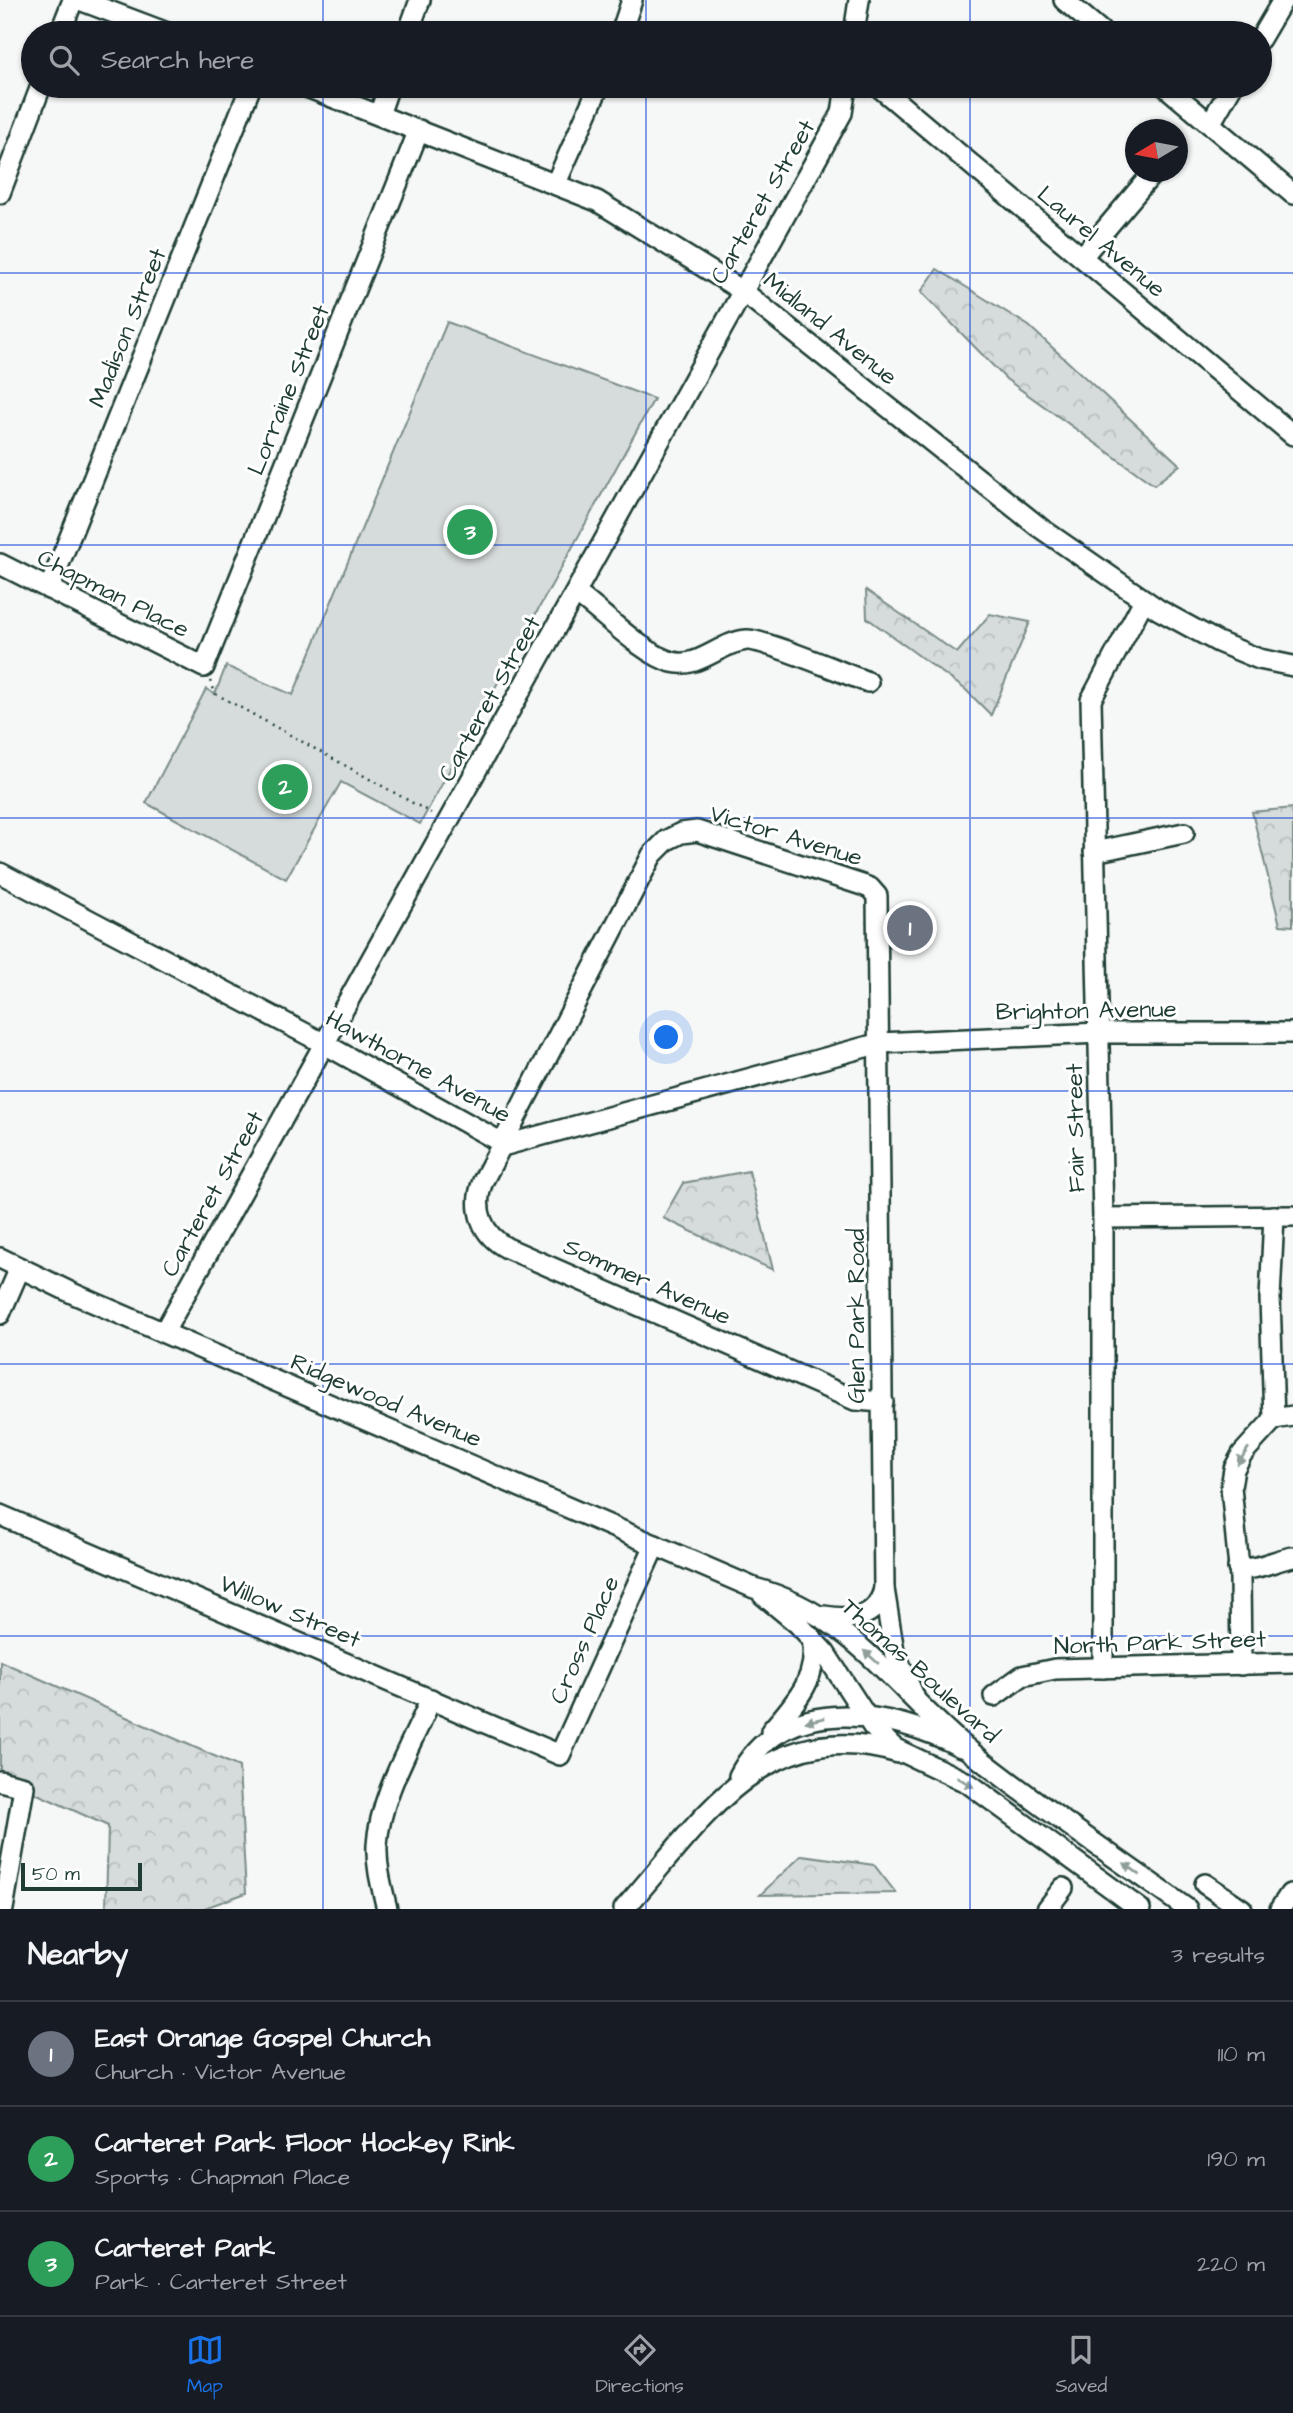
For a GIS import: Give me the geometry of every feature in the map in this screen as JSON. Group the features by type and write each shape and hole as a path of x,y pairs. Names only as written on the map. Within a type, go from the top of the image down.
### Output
{"street":[{"path":"65,21 73,0"},
{"path":"80,0 135,21"},
{"path":"412,21 420,0"},
{"path":"625,21 632,0"},
{"path":"856,21 859,0"},
{"path":"1271,21 1283,0"},
{"path":"1071,3 1090,21"},
{"path":"0,193 36,98"},
{"name":"Madison Street","path":"49,589 246,98"},
{"name":"Midland Avenue","path":"335,98 597,201 741,290 1039,527 1144,600 1218,642 1259,659 1293,666"},
{"path":"379,115 385,98"},
{"path":"556,183 594,98"},
{"name":"Carteret Street","path":"164,1332 577,594 741,290 842,113 844,98"},
{"name":"Laurel Avenue","path":"892,98 1293,435"},
{"path":"1180,98 1293,194"},
{"path":"1210,124 1225,98"},
{"name":"Lorraine Street","path":"204,667 419,130"},
{"path":"1082,257 1145,182"},
{"name":"Chapman Place","path":"0,564 204,667"},
{"path":"577,594 634,640 669,661 686,664 728,645 750,640 868,682"},
{"name":"Fair Street","path":"1103,1668 1103,1218 1091,700 1144,600"},
{"name":"Victor Avenue","path":"503,1143 652,855 667,840 681,833 711,834 870,888 877,897 880,1043"},
{"path":"1094,852 1184,833"},
{"name":"Hawthorne Avenue","path":"0,873 324,1044 506,1145 880,1043"},
{"name":"Brighton Avenue","path":"880,1043 1099,1033 1293,1033"},
{"name":"Glen Park Road","path":"880,1043 884,1589 894,1651 914,1696"},
{"name":"Sommer Avenue","path":"503,1143 481,1185 478,1200 482,1224 499,1243 855,1400 883,1402"},
{"path":"1103,1218 1284,1216 1270,1298 1284,1417 1242,1454 1234,1469 1231,1487 1238,1569 1241,1665"},
{"name":"Ridgewood Avenue","path":"0,1258 754,1588"},
{"path":"0,1314 20,1268"},
{"name":"Willow Street","path":"0,1515 560,1755"},
{"name":"Cross Place","path":"560,1755 655,1545"},
{"path":"1238,1569 1249,1570 1276,1559 1293,1557"},
{"name":"Thomas Boulevard","path":"754,1588 792,1599 824,1616 974,1754 1187,1909"},
{"name":"Thomas Boulevard","path":"754,1588 812,1638 848,1684 879,1734 903,1755 941,1768 968,1783 1140,1909"},
{"path":"824,1616 847,1619 865,1616 878,1604 884,1589"},
{"path":"624,1909 735,1784 758,1747 807,1684 814,1664 812,1638"},
{"name":"North Park Street","path":"993,1696 1022,1676 1040,1671 1293,1663"},
{"path":"387,1909 378,1869 379,1831 386,1804 431,1699"},
{"path":"758,1747 775,1733 808,1720 867,1717 924,1732 974,1754"},
{"path":"735,1784 768,1761 802,1749 857,1746 903,1755"},
{"path":"0,1781 24,1787 4,1909"},
{"path":"1205,1884 1242,1909"},
{"path":"1047,1909 1063,1888"}],"path":[{"path":"204,667 216,694 430,813"}],"green space":[{"path":"937,269 1029,326 1180,465 1154,485 1006,379 921,292"},
{"path":"447,322 654,399 420,824 341,782 286,879 146,803 206,689 215,694 226,666 293,695"},
{"path":"866,590 957,653 990,614 1030,622 991,715 966,690 867,618"},
{"path":"1293,808 1293,926 1280,925 1252,812"},
{"path":"749,1171 773,1270 663,1218 683,1183"},
{"path":"0,1661 239,1767 246,1893 202,1909 106,1909 108,1826 0,1777"},
{"path":"802,1855 874,1865 896,1893 760,1895"}],"place":[{"name":"Carteret Park","path":"470,532"},
{"name":"Carteret Park Floor Hockey Rink","path":"285,787"},
{"name":"East Orange Gospel Church","path":"910,928"}]}
